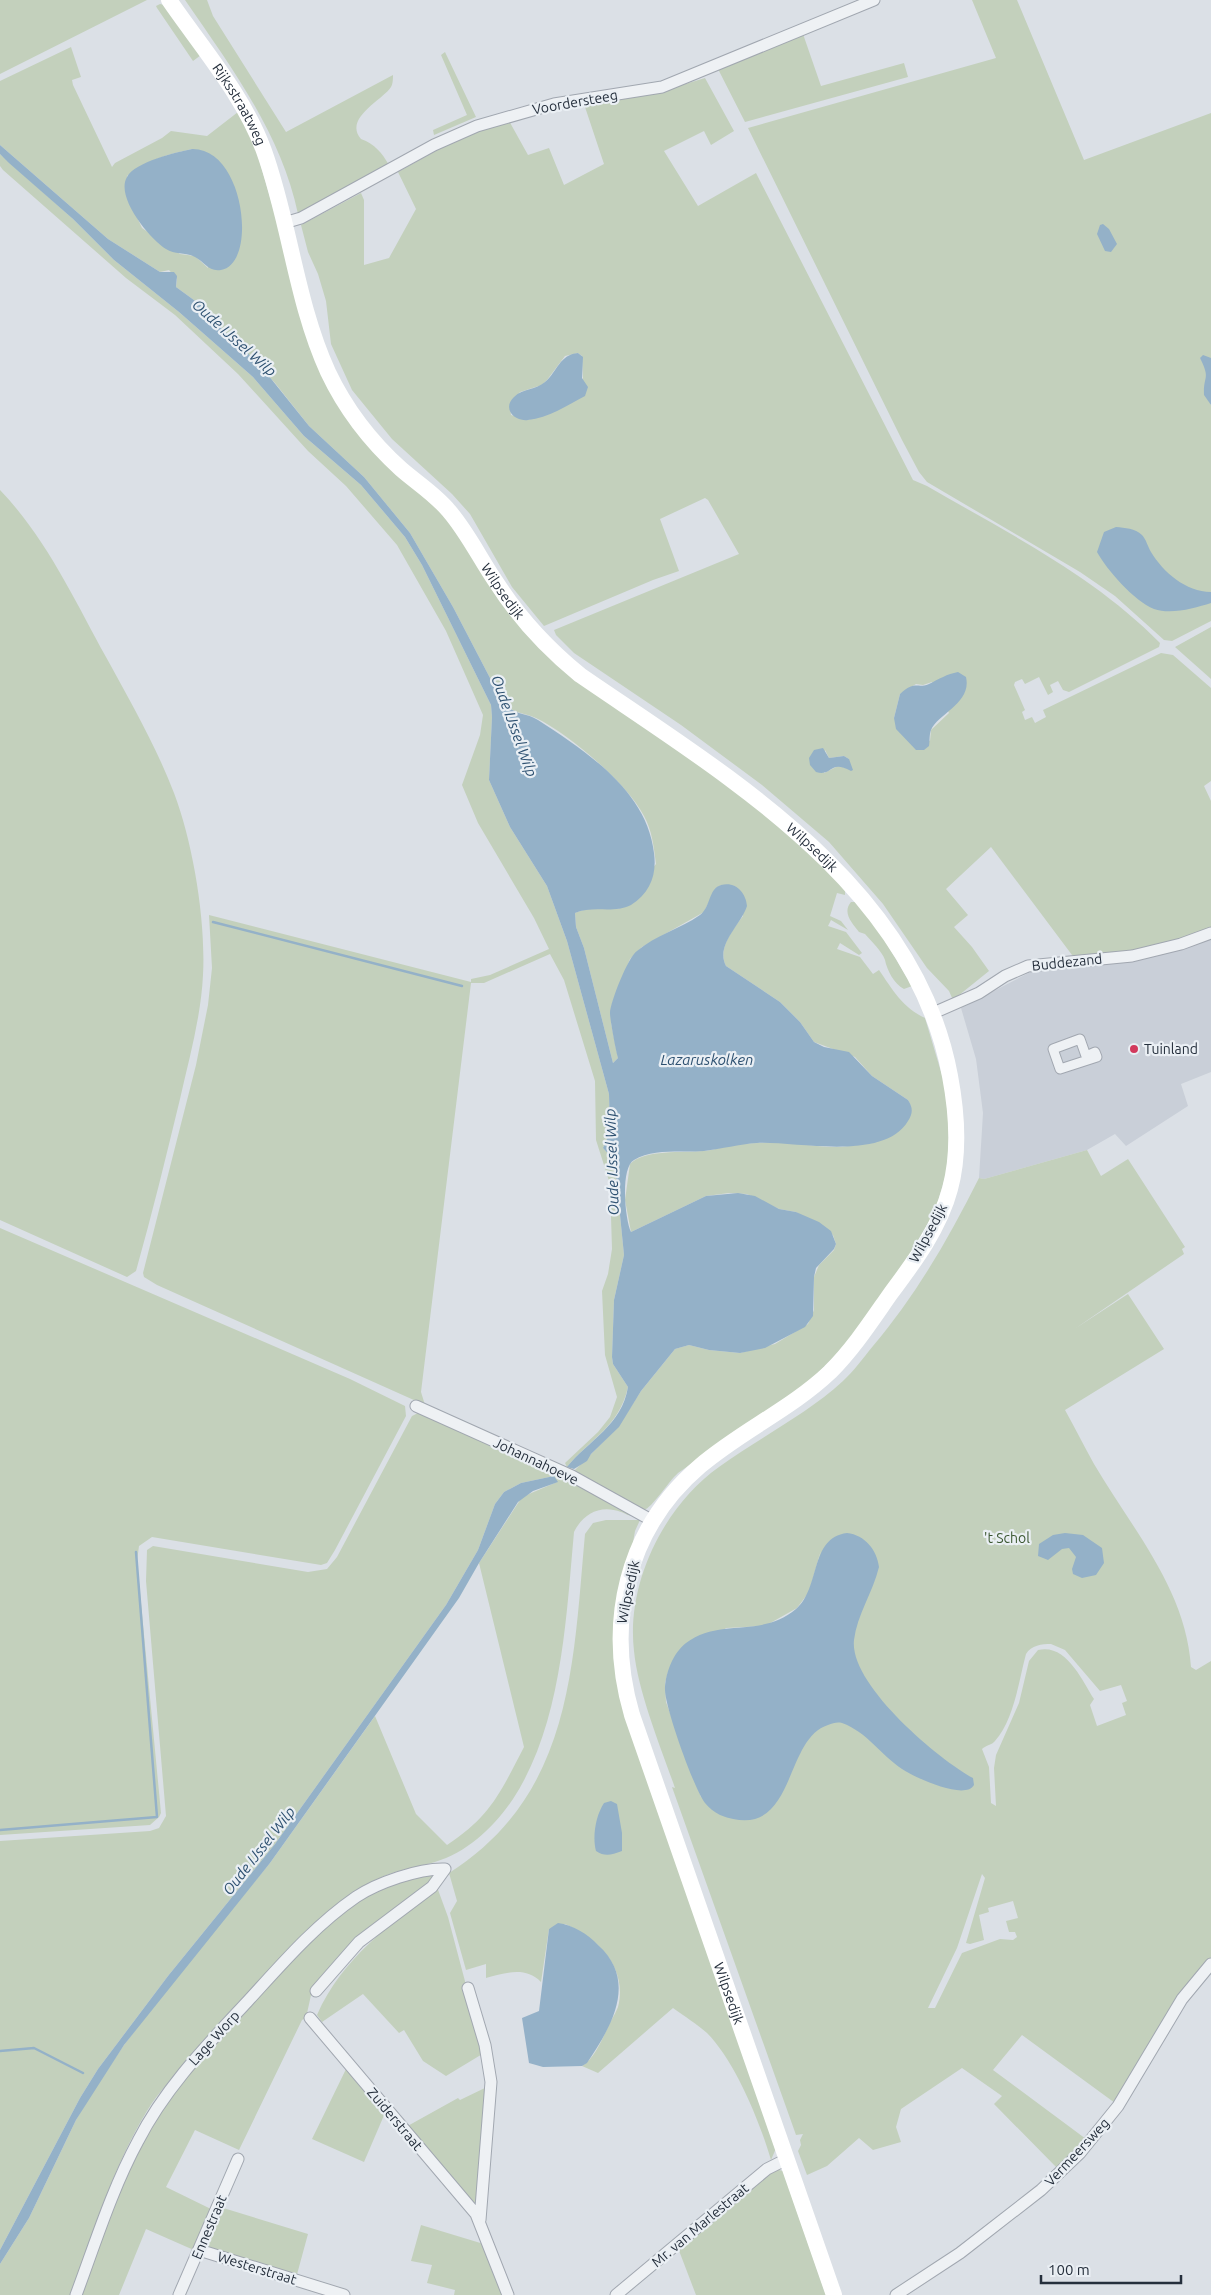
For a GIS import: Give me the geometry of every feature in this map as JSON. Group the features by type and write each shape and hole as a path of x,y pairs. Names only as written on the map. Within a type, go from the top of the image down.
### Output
{"main road":[{"name":"Rijksstraatweg","path":"169,0 231,89 255,130 270,168 284,222"},
{"name":"Wilpsedijk","path":"284,222 321,356 344,404 366,435 447,509 518,614 556,655 580,675 735,781 796,831 820,854 882,924 909,967 931,1014 947,1057 956,1102 957,1131 955,1161 950,1188 937,1223 913,1262 868,1327 832,1370 807,1393 702,1464 676,1489 653,1521 636,1553 626,1589 620,1637 624,1680 644,1749 834,2295"}],"street":[{"name":"Voordersteeg","path":"284,222 301,218 434,145 478,126 554,104 662,87 874,0"},
{"name":"Buddezand","path":"931,1014 979,993 1005,976 1028,966 1132,956 1181,944 1211,933"},
{"path":"1080,1039 1086,1056 1095,1052 1097,1057 1060,1069 1053,1049 1080,1039"},
{"name":"Johannahoeve","path":"416,1406 572,1476 653,1521"},
{"name":"Lage Worp","path":"76,2295 125,2166 156,2110 185,2071 285,1960 337,1912 355,1898 375,1887 418,1872 444,1869 432,1887 359,1942 316,1991"},
{"name":"Vermeersweg","path":"896,2295 960,2253 1061,2173 1109,2118 1182,1999 1211,1964"},
{"name":"Zuiderstraat","path":"468,1988 485,2045 491,2077 490,2116 480,2220"},
{"name":"Zuiderstraat","path":"310,2018 480,2220 508,2295"},
{"name":"Ennestraat","path":"179,2295 238,2159"},
{"name":"Mr. van Marlestraat","path":"616,2295 767,2169 787,2159"},
{"name":"Westerstraat","path":"199,2250 344,2295"}],"shaded area":[{"path":"1211,936 1211,1072 1181,1084 1188,1106 1126,1146 1115,1134 1087,1150 984,1179 979,1178 983,1113 976,1059 961,1008 1038,968"}],"green space":[{"path":"0,0 147,0 0,74"},
{"path":"185,0 207,0 213,16 286,132 393,75 391,87 366,110 357,124 357,131 361,139 378,149 389,165 298,214 280,156 267,128 220,50"},
{"path":"972,0 1017,0 1084,160 1211,113 1211,358 1200,358 1208,373 1208,381 1204,390 1211,405 1211,621 1172,641 1164,640 1115,596 1080,572 927,482 919,472 902,440 748,128 996,58"},
{"path":"160,4 165,5 201,55 193,61 157,8 156,6"},
{"path":"803,34 821,86 904,63 908,77 745,122 718,69"},
{"path":"71,47 81,77 72,80 73,85 112,167 115,163 162,138 171,131 207,136 238,112 253,139 319,365 446,515 506,609 728,782 845,886 845,895 837,893 830,916 841,921 848,930 831,920 828,926 846,932 862,953 859,955 840,943 837,949 860,957 873,974 879,970 893,991 904,1003 925,1018 947,1092 950,1131 947,1171 935,1211 907,1259 852,1338 811,1380 678,1473 651,1505 644,1510 572,1473 618,1427 641,1391 675,1349 689,1345 709,1350 740,1353 775,1344 808,1324 814,1310 814,1277 819,1265 834,1250 836,1244 833,1235 796,1212 779,1209 747,1194 729,1193 706,1196 631,1232 625,1200 630,1164 636,1159 654,1154 695,1152 740,1144 780,1143 834,1147 859,1145 892,1132 902,1125 908,1118 911,1109 908,1100 872,1076 855,1057 814,1042 800,1022 780,1002 726,966 723,953 727,940 743,916 735,886 721,885 716,888 704,912 642,947 630,959 612,1004 611,1023 618,1058 613,1063 584,948 576,927 575,913 602,908 619,909 656,864 651,833 647,821 636,803 611,775 580,747 549,725 531,716 514,711 502,701 453,607 410,533 364,477 309,426 275,383 214,321 209,311 176,287 177,279 169,270 160,272 108,239 0,145 0,81","holes":["192,149 208,268 195,256 180,254 142,228 129,200 127,176 134,170 166,156"]},
{"path":"445,52 476,117 434,135 433,130 467,115 441,55"},
{"path":"705,78 734,131 711,145 704,131 664,151 698,206 756,173 913,480 927,486 1018,538 1079,576 1135,619 1160,643 1159,647 1069,692 1063,690 1058,681 1050,685 1053,692 1048,695 1039,677 1025,684 1022,679 1015,682 1014,685 1025,710 1022,712 1025,720 1032,717 1035,723 1046,717 1043,710 1161,653 1173,655 1211,688 1211,781 1204,786 1211,801 1211,929 1157,947 1075,959 991,847 946,889 968,915 954,927 972,947 989,971 953,1000 949,991 927,968 883,904 829,842 762,785 681,725 574,653 556,635 554,630 739,554 708,500 705,498 660,519 679,571 544,626 512,587 470,514 452,494 392,439 352,390 331,344 326,301 318,274 308,252 301,225 361,193 364,200 364,265 389,258 416,209 398,172 464,135 508,119 528,155 549,148 564,185 604,164 584,104 649,95","holes":["578,353 582,356 583,380 563,407 528,420 511,415 510,406 520,392 542,385 565,356","932,682 949,713 931,730 930,741 894,718 900,694 916,684 923,685","825,750 829,758 844,756 849,759 847,768 838,766 824,773"]},
{"path":"0,154 73,219 114,260 179,312 253,377 304,436 361,485 405,537 422,565 491,705 489,780 510,827 547,886 567,941 609,1094 610,1132 603,1148 614,1160 624,1255 614,1300 612,1357 613,1364 628,1387 624,1401 611,1422 567,1467 565,1463 598,1432 610,1417 617,1397 605,1355 602,1291 608,1274 612,1249 610,1184 596,1140 595,1081 564,980 550,954 484,983 471,983 421,1392 425,1405 157,1285 144,1277 143,1273 196,1065 208,1005 212,968 209,915 471,982 471,979 490,975 549,949 534,918 478,823 462,785 480,735 483,715 446,631 397,545 346,486 308,451 238,374 175,315 126,278 3,170 0,166"},
{"path":"0,490 31,528 71,591 151,741 167,775 181,813 197,882 202,931 203,975 197,1022 175,1121 142,1250 136,1271 127,1277 0,1220"},
{"path":"1211,627 1211,679 1175,647"},
{"path":"851,902 857,902 866,909 912,986 904,989 897,984 879,950 865,934 859,932 849,918 847,910"},
{"name":"'t Schol","path":"1087,1150 1101,1176 1128,1159 1185,1247 1182,1249 1184,1254 1076,1328 1128,1294 1164,1349 1065,1410 1094,1464 1140,1536 1168,1586 1179,1612 1187,1639 1191,1667 1196,1670 1211,1661 1211,1957 1194,1977 1115,2103 1022,2035 993,2070 1086,2139 1058,2169 994,2104 1002,2096 962,2068 901,2109 896,2127 901,2142 873,2150 859,2138 827,2166 807,2175 798,2151 803,2134 796,2135 672,1787 675,1788 645,1702 634,1651 633,1625 636,1599 643,1573 653,1548 666,1524 681,1503 699,1483 719,1467 814,1405 851,1373 889,1327 918,1286 944,1244 979,1178 984,1179","holes":["821,1550 759,1809 701,1797 666,1702 665,1683 668,1672 726,1628 765,1626 797,1608 809,1592","1051,1644 1065,1650 1100,1691 1121,1685 1127,1701 1122,1703 1126,1715 1097,1726 1090,1705 1094,1699 1072,1665 1057,1652 1048,1649 1038,1650 1029,1661 1019,1703 996,1755 994,1768 996,1806 991,1803 989,1767 982,1749 995,1741 1002,1732 1015,1699 1026,1654 1034,1647","982,1874 985,1878 966,1943 970,1944 984,1940 979,1915 989,1912 988,1908 1013,1901 1018,1918 1006,1921 1009,1932 1015,1932 1017,1937 1013,1940 1000,1939 962,1953 935,2008 928,2008 957,1948"]},
{"path":"0,1228 350,1379 405,1406 406,1416 327,1563 321,1565 152,1537 139,1546 137,1561 161,1813 150,1825 0,1835"},
{"path":"418,1413 570,1478 636,1515 606,1509 599,1510 582,1520 574,1532 559,1670 542,1738 529,1770 506,1809 479,1837 447,1858 396,1872 375,1881 325,1920 278,1962 192,2054 157,2096 135,2132 114,2178 70,2295 0,2295 0,2264 29,2218 76,2120 93,2091 124,2045 165,1991 270,1863 375,1716 416,1814 447,1845 474,1824 493,1802 501,1791 524,1747 479,1563 522,1497 557,1482 554,1476 521,1483 504,1492 495,1504 478,1550 446,1605 275,1844 168,1976 98,2069 80,2098 0,2250 0,1841 150,1831 159,1828 166,1816 146,1581 147,1550 153,1546 308,1572 327,1569 337,1557 412,1416"},
{"path":"606,1520 640,1520 635,1531 616,1640 777,2146 771,2160 753,2110 737,2075 727,2059 707,2033 673,2008 598,2073 582,2066 590,2060 599,2045 618,2007 620,1993 619,1980 608,1956 589,1937 565,1924 549,1929 541,1982 535,1977 522,1972 486,1978 486,1964 466,1970 450,1913 457,1901 449,1873 490,1841 521,1805 543,1766 559,1723 569,1678 576,1631 585,1534 593,1523"},
{"path":"433,1873 436,1878 336,1962 311,1995 306,2018 302,2020 239,2150 195,2130 166,2187 213,2210 196,2251 146,2229 119,2295 81,2295 125,2174 161,2111 191,2072 234,2021 338,1915 372,1891 397,1881"},
{"path":"437,1887 448,1917 484,2053 446,2076 423,2061 404,2030 399,2033 363,1994 322,2022 317,2015 327,1995 354,1959 385,1929"},
{"path":"347,2067 385,2113 364,2162 312,2139"},
{"path":"489,2086 478,2205 461,2194 404,2128 458,2098 460,2100"},
{"path":"775,2169 783,2171 826,2295 696,2295 678,2248"},
{"path":"220,2207 308,2234 296,2278 205,2247"},
{"path":"421,2225 487,2245 506,2295 454,2295 455,2290 427,2283 432,2265 411,2261"}],"water":[{"name":"Lazaruskolken","path":"0,145 108,239 160,272 174,272 177,276 176,287 209,311 214,321 260,365 309,426 364,477 410,533 453,607 502,701 516,712 538,720 594,760 612,775 640,811 649,831 654,853 655,861 651,883 638,900 624,908 589,910 575,913 576,927 584,948 613,1063 618,1058 610,1013 620,980 633,955 644,945 704,912 714,890 726,884 736,886 739,889 745,897 747,906 726,943 723,958 726,966 780,1002 800,1022 814,1042 824,1047 849,1052 872,1076 908,1100 911,1106 912,1113 910,1118 896,1134 880,1141 860,1145 838,1147 757,1143 704,1151 659,1152 634,1160 630,1165 625,1183 627,1217 631,1232 706,1196 738,1193 755,1196 779,1209 796,1212 819,1222 831,1231 836,1244 834,1249 816,1268 813,1316 805,1327 765,1348 740,1353 709,1350 689,1345 675,1349 641,1391 619,1427 591,1454 587,1461 574,1469 567,1467 612,1422 625,1400 628,1387 613,1364 612,1357 614,1300 624,1255 615,1165 614,1160 603,1148 610,1132 609,1094 567,941 547,886 510,827 489,780 491,705 422,565 405,537 361,485 304,436 253,377 179,312 114,260 73,219 9,163 0,154"},
{"path":"192,149 210,154 224,167 234,185 240,207 242,229 240,248 233,263 221,270 213,270 192,255 170,251 159,244 136,217 126,195 125,185 127,177 138,167 157,158"},
{"path":"1103,224 1109,229 1117,244 1111,252 1105,251 1097,234 1100,225"},
{"path":"578,353 583,357 582,378 588,387 585,396 543,417 523,420 514,417 509,410 509,406 514,397 521,392 541,385 563,360 572,354"},
{"path":"1203,355 1211,358 1211,405 1204,395 1206,374 1200,358"},
{"path":"1116,527 1130,529 1142,535 1162,567 1184,585 1193,589 1211,592 1211,603 1190,609 1161,611 1146,605 1138,599 1114,576 1097,552 1104,532"},
{"path":"958,672 966,677 967,686 964,694 960,701 935,724 930,732 929,746 924,750 916,750 896,729 894,718 900,694 909,687 929,684"},
{"path":"823,748 829,758 844,756 849,759 853,770 835,767 826,772 816,772 810,765 809,758 814,750"},
{"path":"554,1476 558,1482 533,1491 518,1502 459,1598 270,1863 124,2045 76,2120 29,2218 0,2264 0,2250 80,2098 98,2069 168,1976 275,1844 446,1605 478,1550 495,1504 504,1492 521,1483"},
{"path":"847,1533 865,1540 869,1544 876,1555 879,1567 858,1622 854,1640 856,1658 880,1698 898,1718 939,1755 973,1778 974,1785 969,1789 950,1789 917,1777 894,1763 859,1732 842,1723 837,1723 828,1725 813,1734 803,1749 776,1803 763,1816 745,1820 720,1815 708,1807 700,1795 675,1730 665,1690 666,1677 671,1664 681,1647 699,1635 712,1631 768,1623 782,1618 796,1609 804,1600 821,1554 827,1544 835,1537"},
{"path":"1065,1533 1083,1535 1102,1548 1104,1563 1096,1575 1082,1578 1073,1574 1072,1569 1076,1557 1069,1548 1062,1549 1048,1560 1038,1556 1039,1544 1053,1535"},
{"path":"611,1801 617,1804 622,1833 622,1851 605,1855 596,1851 595,1832 601,1808 604,1803"},
{"path":"558,1923 575,1928 590,1937 610,1959 617,1973 619,1988 617,2004 612,2019 596,2049 587,2063 582,2066 543,2067 529,2063 522,2018 539,2011 549,1929"}],"waterway":[{"path":"213,922 462,986"},
{"path":"0,1830 157,1817 136,1552"},
{"path":"0,2051 34,2048 83,2073"}],"place":[{"name":"Tuinland","path":"1134,1049"}],"water label":[{"name":"Oude IJssel Wilp","path":"234,338"},
{"name":"Oude IJssel Wilp","path":"514,726"},
{"name":"Oude IJssel Wilp","path":"612,1162"},
{"name":"Oude IJssel Wilp","path":"259,1851"}]}
